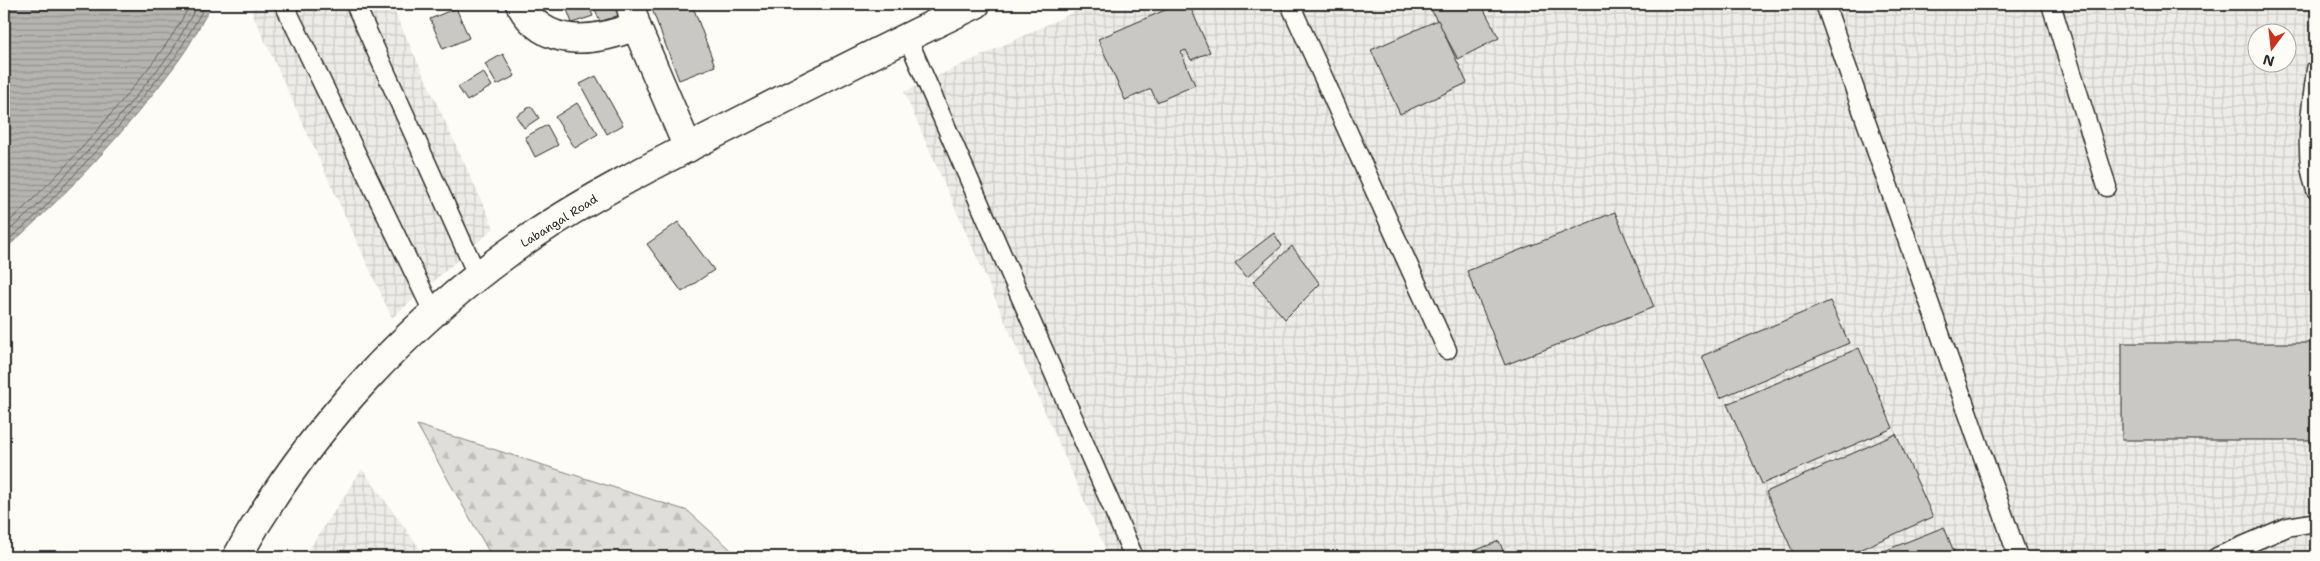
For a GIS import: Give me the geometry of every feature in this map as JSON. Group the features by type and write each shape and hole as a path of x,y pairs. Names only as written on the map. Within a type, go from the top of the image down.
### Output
{"main road":[{"path":"520,4 524,11 543,28 573,40 615,34 633,15 688,148"},
{"name":"Labangal Road","path":"237,557 286,479 333,415 386,358 478,277 532,237 578,208 688,148 906,37 976,4"}],"lane":[{"path":"284,4 434,314"},
{"path":"355,4 478,277"},
{"path":"1290,4 1447,350"},
{"path":"1825,4 2018,557"},
{"path":"2051,4 2107,188"},
{"path":"906,37 1134,557"},
{"path":"2316,69 2309,145 2311,176 2316,190"},
{"path":"2217,557 2287,527 2316,522"}],"shaded area":[{"path":"248,4 391,4 494,228 392,318"},
{"path":"1091,4 2316,4 2316,557 1109,557 904,92"},
{"path":"362,469 426,557 304,557"}],"green space":[{"path":"417,425 688,511 739,557 492,557"}],"water":[{"path":"4,4 208,4 210,8 179,60 118,136 28,229 4,250"}],"building":[{"path":"565,4 588,4 593,16 572,23"},
{"path":"593,4 622,4 625,13 600,22"},
{"path":"650,4 692,4 715,66 679,80"},
{"path":"1179,4 1189,4 1210,52 1191,60 1186,50 1181,52 1195,85 1157,102 1151,89 1125,100 1098,39"},
{"path":"1428,4 1481,4 1499,38 1458,59"},
{"path":"456,8 469,38 443,49 430,19"},
{"path":"1438,20 1467,83 1400,114 1371,50"},
{"path":"503,54 515,76 497,85 485,64"},
{"path":"483,72 492,86 467,101 458,87"},
{"path":"596,76 623,125 607,134 580,84"},
{"path":"577,103 598,134 575,148 555,117"},
{"path":"531,106 539,118 524,128 516,116"},
{"path":"547,125 558,145 535,157 525,137"},
{"path":"1615,212 1654,307 1505,365 1467,271"},
{"path":"678,222 714,270 682,292 647,244"},
{"path":"1274,233 1282,246 1247,277 1235,263"},
{"path":"1292,246 1320,284 1285,319 1253,282"},
{"path":"1830,301 1849,343 1720,398 1702,356"},
{"path":"2122,343 2316,343 2316,440 2122,440"},
{"path":"1859,348 1893,428 1762,484 1727,404"},
{"path":"1896,434 1933,517 1843,557 1795,557 1766,492"},
{"path":"1944,527 1956,557 1869,557"},
{"path":"1499,541 1506,557 1459,557"}]}
